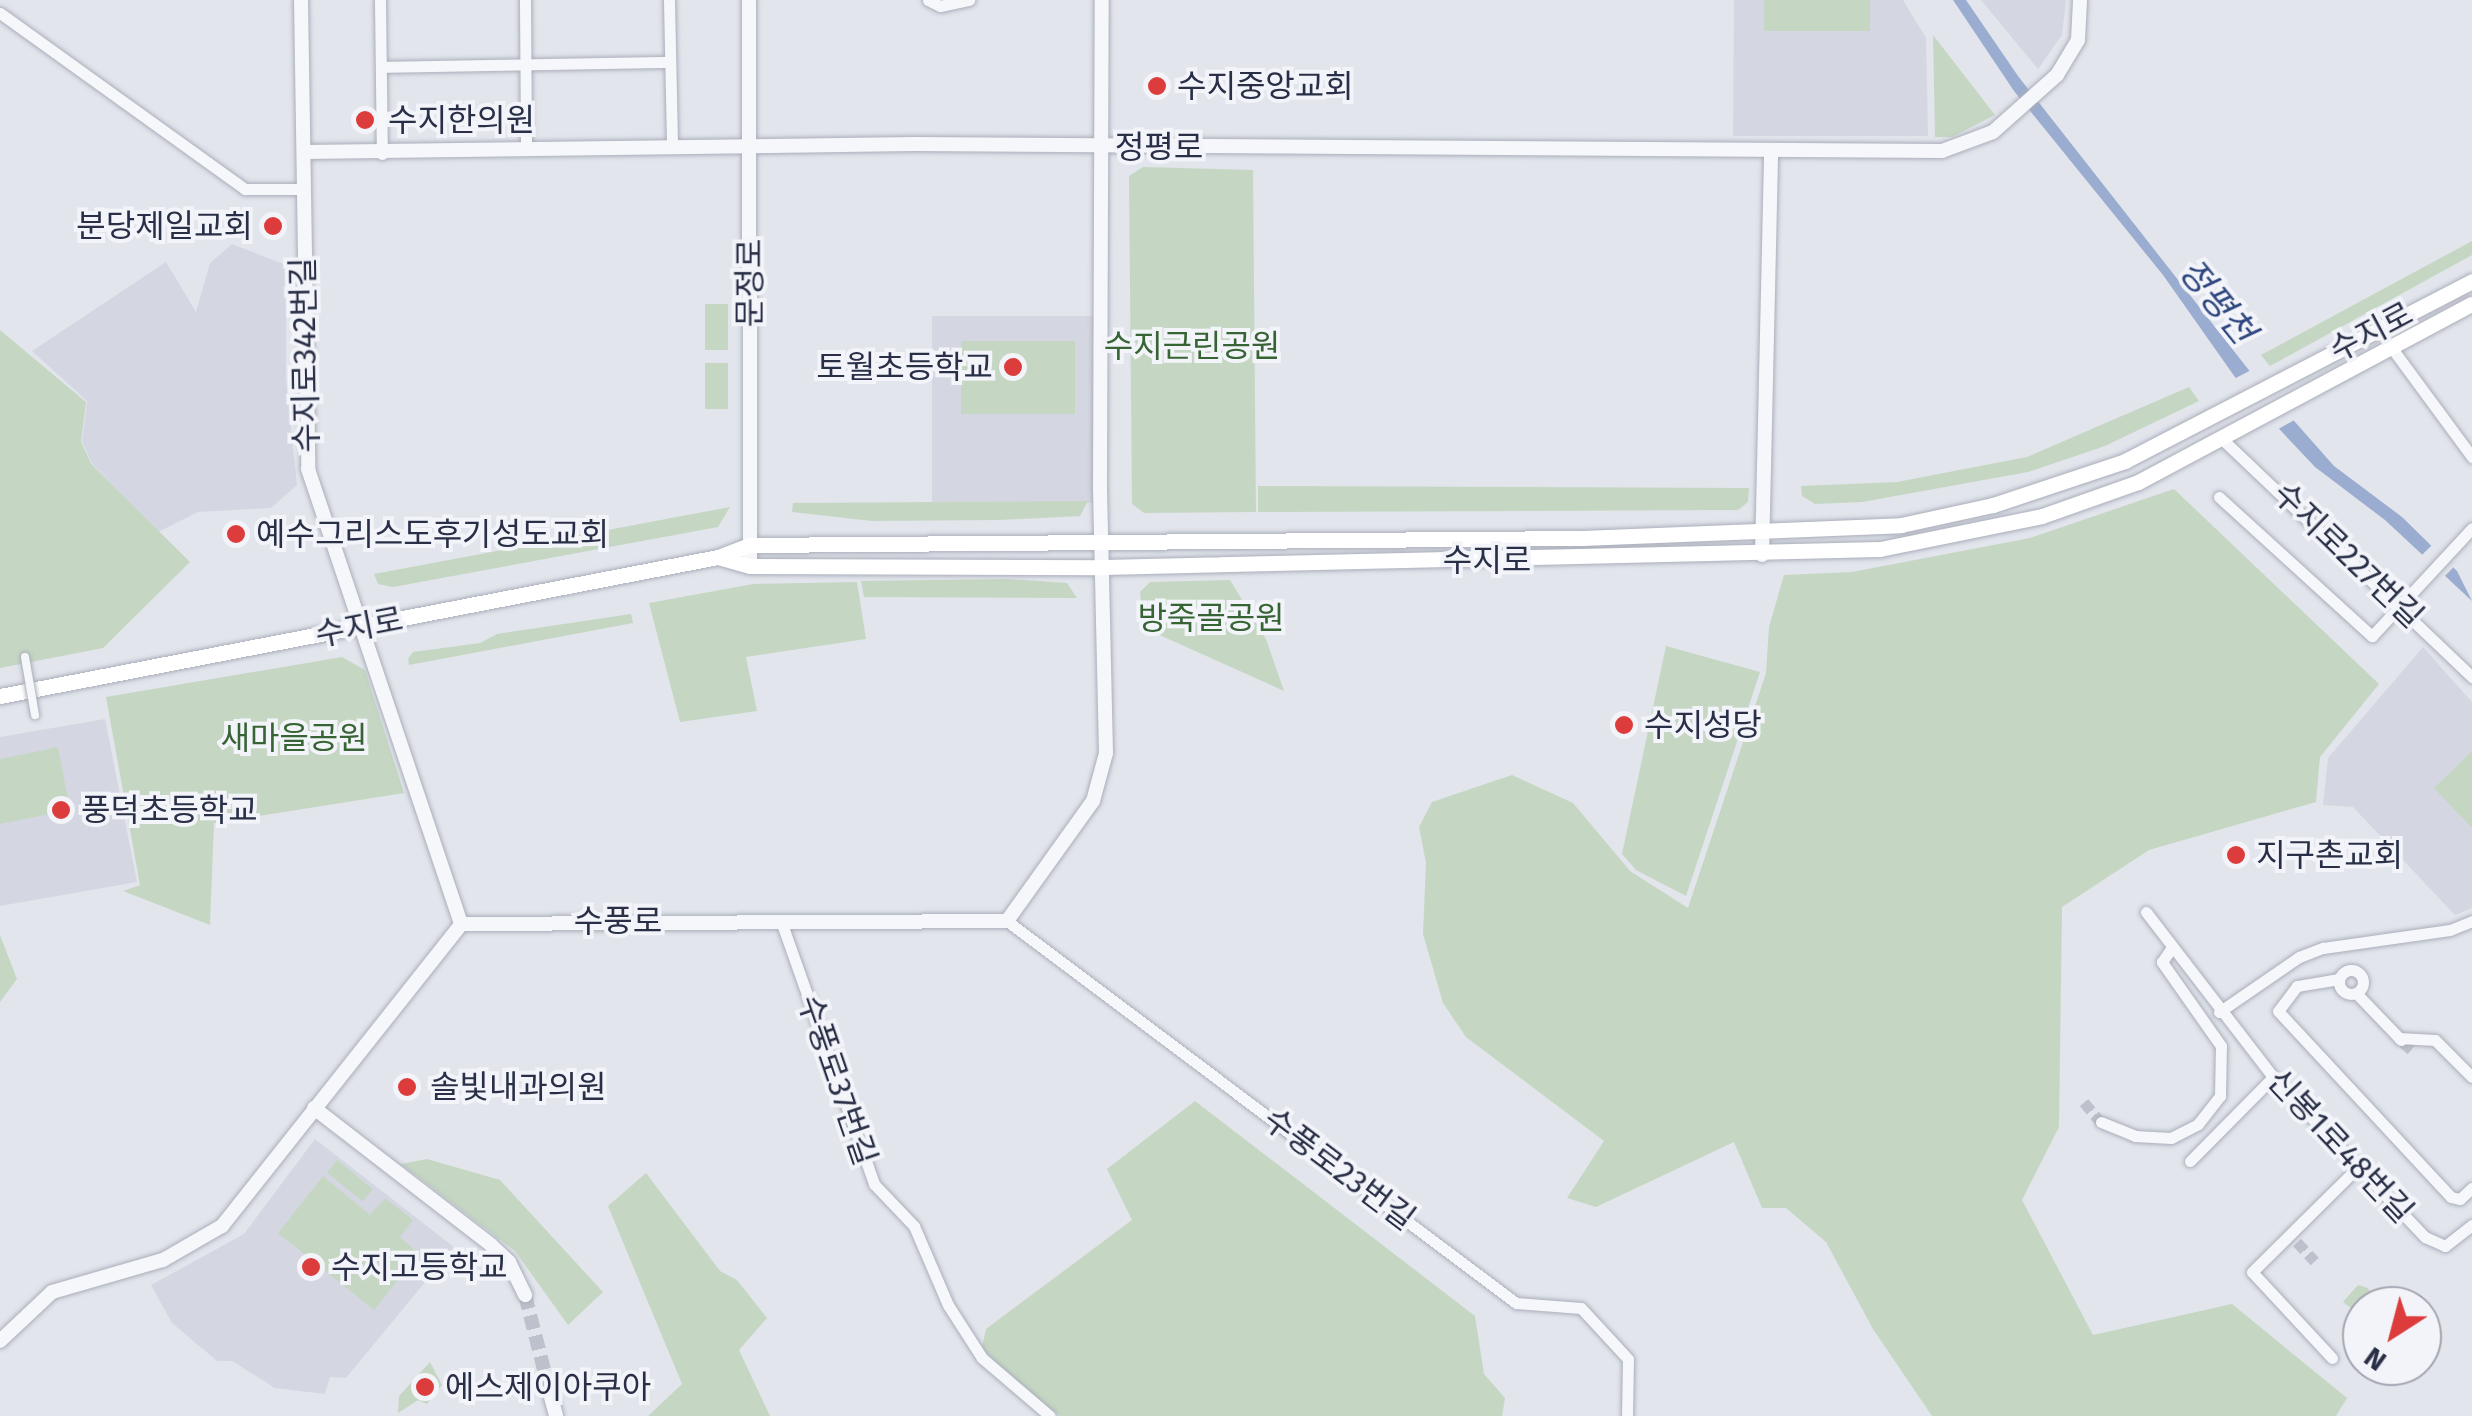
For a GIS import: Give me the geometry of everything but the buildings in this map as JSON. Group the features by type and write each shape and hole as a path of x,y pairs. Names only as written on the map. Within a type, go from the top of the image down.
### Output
{"main road":[{"name":"수지로","path":"0,696 718,557 749,545 1762,532 1901,525 1994,505 2125,460 2472,281"},
{"name":"수지로","path":"718,557 750,566 1103,568 1762,555 1880,549 2026,520 2138,482 2472,304"}],"street":[{"name":"수지로342번길","path":"301,0 306,457 461,924"},
{"path":"380,0 382,154"},
{"path":"525,0 526,148"},
{"path":"669,0 672,147"},
{"name":"문정로","path":"749,0 750,566"},
{"path":"928,0 940,6 969,0"},
{"path":"1008,921 1099,788 1107,732 1102,0"},
{"name":"정평로","path":"304,152 1102,146 1942,152 2006,122 2044,88 2078,40 2080,0"},
{"path":"0,13 245,189 303,189"},
{"path":"381,67 670,62"},
{"path":"1762,555 1771,153"},
{"path":"2391,347 2472,457"},
{"name":"수지로227번길","path":"2228,434 2472,678"},
{"path":"2219,497 2372,636 2472,528"},
{"path":"25,657 35,715"},
{"name":"신봉1로48번길","path":"2146,912 2273,1078 2435,1243 2444,1246 2472,1225"},
{"name":"수풍로37번길","path":"781,921 874,1184 914,1226 948,1305 982,1358 1050,1416"},
{"name":"수풍로","path":"461,924 1008,921"},
{"name":"수풍로23번길","path":"1008,921 1516,1303 1581,1308 1628,1359 1627,1416"},
{"path":"2219,1012 2299,957 2350,942 2450,930 2472,921"},
{"path":"0,1341 52,1292 163,1260 215,1232 461,924"},
{"path":"2350,942 2351,970 2362,979 2356,993"},
{"path":"2101,1122 2135,1136 2171,1138 2198,1124 2220,1096 2222,1046 2162,962 2172,947"},
{"path":"2351,970 2339,979 2298,986 2278,1011 2451,1197 2460,1199 2472,1188"},
{"path":"2339,979 2344,992 2356,993 2401,1040 2435,1040 2472,1077"},
{"path":"2190,1161 2273,1078"},
{"path":"314,1108 491,1245 510,1262 526,1294"},
{"path":"2332,1358 2252,1272 2293,1239 2358,1167"},
{"path":"551,1397 556,1416"}],"shaded area":[{"path":"1734,0 1903,0 1926,38 1928,136 1733,136"},
{"path":"1981,0 2066,0 2062,35 2038,69"},
{"path":"232,244 286,265 286,379 297,485 271,508 198,512 158,532 93,465 82,442 87,401 32,351 166,262 196,312 210,263"},
{"name":"토월초등학교","path":"932,316 1096,316 1096,503 932,503"},
{"path":"2423,647 2472,702 2472,908 2455,915 2353,807 2323,805 2328,758"},
{"name":"풍덕초등학교","path":"105,719 137,882 0,906 0,737"},
{"name":"수지고등학교","path":"315,1139 454,1247 346,1378 330,1377 325,1394 275,1388 232,1361 217,1361 172,1323 151,1285 244,1234"}],"green space":[{"path":"1764,0 1870,0 1870,31 1764,31"},
{"path":"1933,35 1995,115 1952,137 1935,137"},
{"name":"수지근린공원","path":"1143,167 1253,170 1256,512 1144,513 1132,504 1129,176"},
{"path":"2472,241 2472,255 2270,366 2261,355"},
{"path":"705,304 728,304 728,350 705,350"},
{"path":"0,330 86,402 81,442 92,465 190,562 103,648 0,668"},
{"path":"961,341 1075,341 1075,414 961,414"},
{"path":"705,363 728,363 728,409 705,409"},
{"path":"2189,387 2199,401 2105,446 2028,472 1862,502 1815,504 1802,496 1801,486 1897,482 2027,457"},
{"path":"1258,486 1749,488 1748,502 1738,510 1258,512"},
{"path":"2174,489 2379,684 2320,757 2316,802 2149,850 2062,907 2059,1127 2022,1200 2093,1335 2232,1304 2347,1398 2336,1416 1932,1416 1873,1329 1826,1242 1786,1208 1762,1208 1734,1142 1596,1207 1567,1198 1604,1141 1466,1037 1443,1003 1423,934 1426,863 1419,827 1432,802 1512,775 1573,803 1630,871 1688,908 1766,673 1769,627 1784,575 1852,572 2030,538"},
{"path":"1088,501 1080,516 1000,520 872,521 792,512 793,503"},
{"path":"730,507 718,527 393,587 378,584 374,574"},
{"path":"1007,579 1067,583 1077,598 864,597 861,581"},
{"name":"방죽골공원","path":"1230,580 1266,639 1284,691 1144,628 1140,592 1150,582"},
{"path":"857,582 866,639 746,657 757,711 680,722 649,603 753,584"},
{"path":"631,614 633,623 409,665 413,652 480,643 497,634"},
{"path":"1666,646 1760,672 1686,896 1636,870 1622,854"},
{"name":"새마을공원","path":"342,657 365,670 404,793 214,823 210,925 123,891 140,885 106,697"},
{"path":"58,747 70,810 0,824 0,759"},
{"path":"2472,751 2472,828 2434,788"},
{"path":"0,935 17,979 0,1002"},
{"path":"1195,1101 1475,1316 1484,1374 1505,1398 1502,1416 1060,1416 1009,1378 982,1347 986,1329 1132,1220 1107,1169"},
{"path":"427,1159 500,1180 603,1292 568,1325 515,1251 401,1164"},
{"path":"337,1160 373,1189 363,1201 327,1172"},
{"path":"646,1173 720,1271 737,1280 767,1318 739,1350 770,1416 648,1416 682,1384 608,1206"},
{"path":"323,1176 370,1215 385,1198 413,1220 400,1237 419,1254 374,1310 278,1233"},
{"name":"에스제이아쿠아","path":"430,1362 442,1385 427,1404 418,1400 398,1413 399,1396"}],"water":[{"name":"정평천","path":"1953,0 1966,0 2018,76 2248,369 2334,466 2402,517 2457,571 2472,601 2385,520 2315,467 2249,397 2163,275 2014,91"}],"pier":[{"path":"2255,368 2298,418 2273,432 2230,381"},
{"path":"2435,542 2457,564 2441,579 2419,558"}],"tunnel":[{"path":"2403,1042 2415,1053"},
{"path":"2084,1102 2101,1122"},
{"path":"2297,1242 2315,1261"},
{"path":"525,1295 551,1397"}],"place":[{"name":"수지중앙교회","path":"1157,86"},
{"name":"수지한의원","path":"365,120"},
{"name":"분당제일교회","path":"273,226"},
{"name":"토월초등학교","path":"1013,367"},
{"name":"예수그리스도후기성도교회","path":"236,534"},
{"name":"수지성당","path":"1624,725"},
{"name":"풍덕초등학교","path":"61,810"},
{"name":"지구촌교회","path":"2236,855"},
{"name":"솔빛내과의원","path":"407,1087"},
{"name":"수지고등학교","path":"311,1267"},
{"name":"에스제이아쿠아","path":"425,1387"}]}
